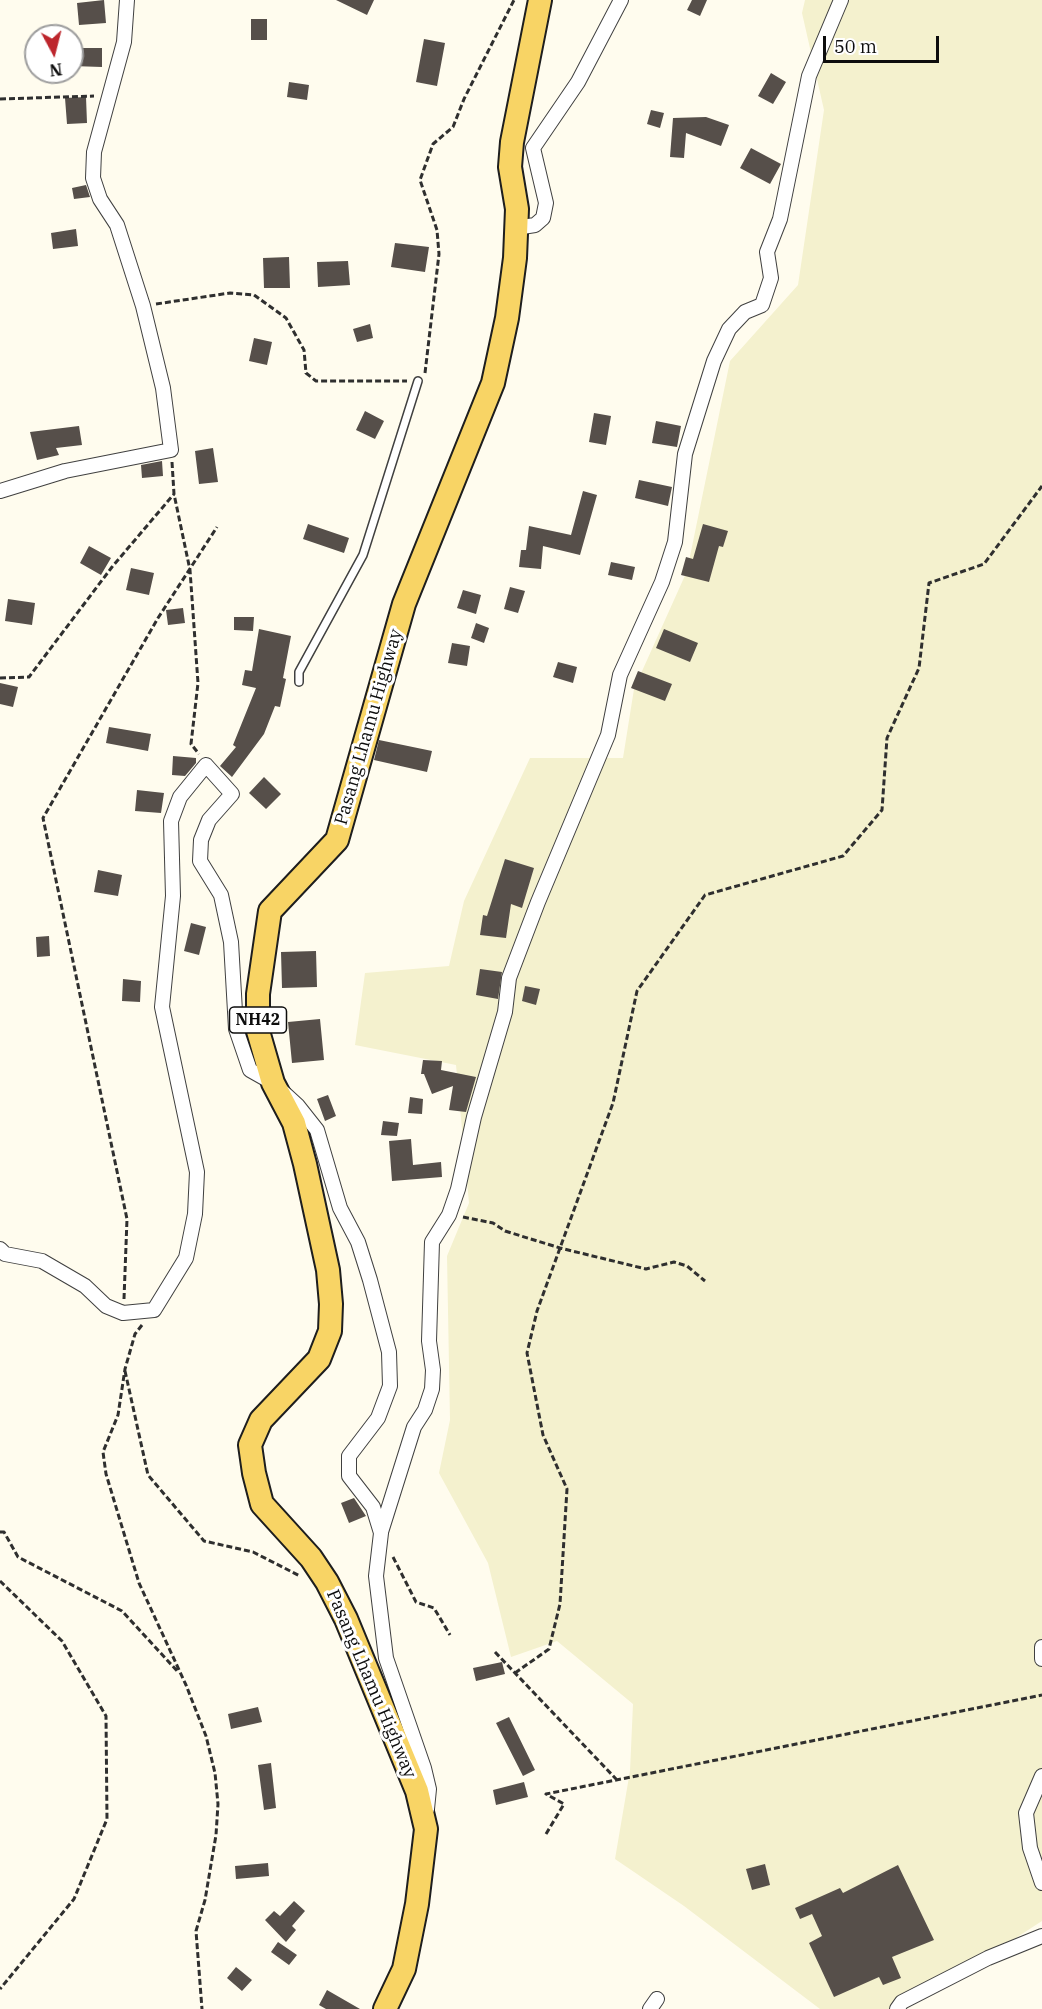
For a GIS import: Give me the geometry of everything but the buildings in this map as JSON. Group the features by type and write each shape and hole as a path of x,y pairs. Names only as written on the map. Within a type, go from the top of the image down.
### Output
{"main road":[{"name":"Pasang Lhamu Highway","path":"385,2009 404,1969 417,1904 426,1829 417,1791 346,1619 327,1581 311,1558 262,1504 250,1444 261,1420 319,1359 330,1331 328,1270 294,1123 273,1083 258,1031 258,994 270,911 337,840 404,604 494,383 507,318 516,228 517,209 510,168 512,142 540,0"}],"street":[{"path":"0,491 65,471 171,450 163,388 143,306 117,225 100,199 93,178 94,152 124,42 127,0"},
{"path":"516,228 534,225 543,218 546,203 533,148 578,82 621,0"},
{"path":"426,1829 429,1789 386,1658 376,1576 381,1533 414,1427 425,1410 432,1389 433,1370 429,1341 432,1242 449,1215 505,1012 509,978 538,902 608,735 620,675 662,582 675,542 685,454 714,361 729,329 745,312 762,305 771,278 767,252 780,219 809,76 841,0"},
{"path":"0,1249 5,1254 42,1261 85,1286 106,1306 123,1313 154,1310 186,1258 195,1214 197,1172 162,1007 173,896 171,821 180,797 206,765 232,794 208,820 201,840 200,861 221,895 231,942 236,1029 250,1070 273,1083 298,1106 317,1130 340,1208 358,1242 389,1352 390,1386 378,1418 349,1456 349,1476 373,1507 381,1533"},
{"path":"1042,1647 1042,1659"},
{"path":"1042,1776 1026,1813 1030,1848 1042,1883"},
{"path":"897,2009 902,2002 988,1958 1042,1936"}],"lane":[{"path":"299,682 299,672 363,555 418,381"}],"path":[{"path":"143,306 230,294 254,295 286,318 304,350 306,373 316,381 418,381 426,373 439,254 437,230 420,180 423,164 433,144 453,127 464,99 514,0"},
{"path":"0,99 109,95"},
{"path":"171,450 174,494 190,570 198,683 191,744 206,765"},
{"path":"515,1673 549,1649 560,1604 567,1489 543,1435 528,1353 537,1311 614,1103 637,991 705,895 843,856 882,810 887,738 919,668 930,584 984,564 1042,486"},
{"path":"0,678 29,677 112,567 174,494"},
{"path":"123,1313 127,1219 43,818 158,618 217,526"},
{"path":"449,1215 494,1223 505,1232 646,1269 674,1262 687,1266 705,1281"},
{"path":"154,1310 135,1334 125,1369 118,1415 103,1452 106,1474 139,1583 206,1736 215,1773 218,1804 207,1889 196,1931 202,2009"},
{"path":"125,1369 148,1475 204,1541 253,1552 305,1579 327,1581"},
{"path":"0,1532 4,1532 18,1557 122,1611 182,1677"},
{"path":"381,1533 416,1602 434,1608 450,1635"},
{"path":"0,1581 62,1641 106,1716 107,1820 74,1899 0,1989"},
{"path":"495,1652 617,1780"},
{"path":"546,1834 564,1804 546,1794 1042,1695"}],"shaded area":[{"path":"805,0 1042,0 1042,1921 906,2009 820,2009 684,1906 615,1859 630,1771 633,1704 557,1641 511,1657 488,1563 439,1473 450,1420 447,1256 469,1203 456,1065 355,1045 365,973 449,966 464,901 530,758 623,758 634,689 687,571 730,361 798,285 824,110 802,13"}]}
